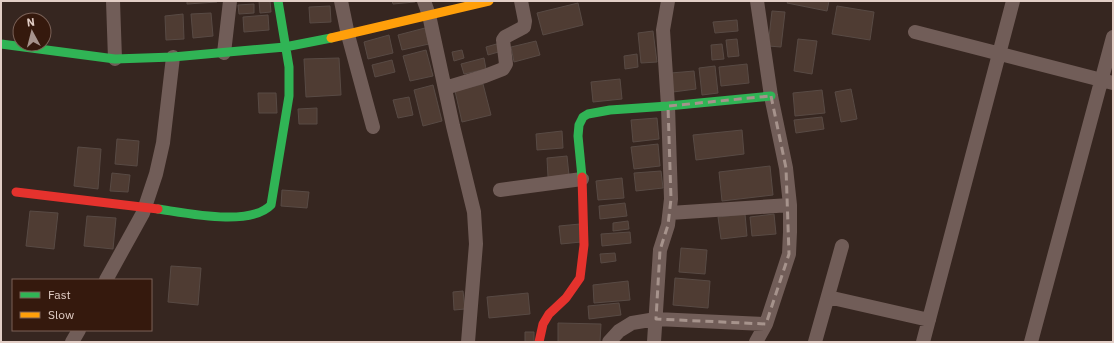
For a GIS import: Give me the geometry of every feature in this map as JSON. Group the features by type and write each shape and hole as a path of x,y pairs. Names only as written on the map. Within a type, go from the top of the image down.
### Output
{"street":[{"path":"113,1 115,59"},
{"path":"224,53 230,1"},
{"path":"16,192 145,206 209,215 241,217 257,214 267,209 271,206 289,96 289,67 278,1"},
{"path":"341,1 348,35 373,127"},
{"path":"424,1 429,15 466,184 474,212 476,244 468,342"},
{"path":"1,44 115,59 224,53 285,47 348,35 490,1"},
{"path":"445,88 503,69 506,64 505,37 524,27 525,21 521,1"},
{"path":"654,342 660,250 668,225 671,199 668,106 663,30 668,1"},
{"path":"756,342 766,324 789,254 790,232 790,204 786,168 770,96 757,1"},
{"path":"923,342 1013,1"},
{"path":"914,32 1107,82"},
{"path":"1031,342 1107,82 1113,37"},
{"path":"107,279 143,213 156,174 163,143 173,57"},
{"path":"539,342 543,324 549,314 566,298 580,278 584,245 582,179 578,136 579,125 583,117 588,114 610,110 770,96"},
{"path":"500,190 582,179"},
{"path":"670,213 790,204"},
{"path":"815,342 842,246"},
{"path":"828,297 929,320"},
{"path":"609,342 619,331 632,323 656,319 766,324"},
{"path":"72,342 78,331"}],"highlighted area":[{"path":"771,96 786,168 789,254 766,324 656,319 660,250 668,225 671,199 668,106"}],"building":[{"path":"187,1 217,1 217,2 187,4"},
{"path":"259,1 270,1 271,12 260,13"},
{"path":"392,1 415,1 415,2 393,4"},
{"path":"788,1 829,1 827,11 787,3"},
{"path":"578,3 583,25 543,35 537,13"},
{"path":"254,4 254,13 239,14 238,5"},
{"path":"330,6 331,22 310,23 309,7"},
{"path":"837,6 874,12 870,40 832,34"},
{"path":"772,11 785,12 781,47 768,46"},
{"path":"211,13 213,36 193,38 191,14"},
{"path":"183,14 184,39 166,40 165,16"},
{"path":"268,15 269,30 244,32 243,17"},
{"path":"737,20 738,31 715,33 713,22"},
{"path":"425,28 429,44 402,50 398,35"},
{"path":"653,31 657,62 641,63 638,33"},
{"path":"389,35 393,53 368,59 364,42"},
{"path":"737,39 739,56 728,57 726,40"},
{"path":"798,39 817,41 812,74 794,71"},
{"path":"536,41 540,55 514,62 511,47"},
{"path":"500,43 502,51 488,55 486,47"},
{"path":"722,44 724,59 712,60 711,45"},
{"path":"426,50 433,76 410,81 403,56"},
{"path":"462,50 464,58 454,61 452,52"},
{"path":"637,54 638,67 625,69 624,56"},
{"path":"339,58 341,95 306,97 304,59"},
{"path":"484,58 486,69 464,74 461,64"},
{"path":"392,60 395,72 375,77 372,65"},
{"path":"747,64 749,83 721,86 719,67"},
{"path":"715,66 718,93 702,95 699,68"},
{"path":"694,71 696,89 673,92 671,73"},
{"path":"620,79 622,99 593,102 591,82"},
{"path":"483,84 491,115 462,122 455,91"},
{"path":"433,85 442,121 423,126 414,90"},
{"path":"851,89 857,119 841,122 835,92"},
{"path":"822,90 825,113 795,116 793,93"},
{"path":"258,93 276,93 277,113 259,113"},
{"path":"409,97 413,115 398,118 393,100"},
{"path":"317,108 317,124 299,124 298,109"},
{"path":"822,117 824,129 796,133 794,120"},
{"path":"657,118 659,139 633,142 631,120"},
{"path":"742,130 744,154 696,160 693,135"},
{"path":"562,131 563,148 537,150 536,134"},
{"path":"117,139 139,141 137,166 115,164"},
{"path":"658,144 660,166 634,169 631,147"},
{"path":"78,147 101,149 98,189 74,186"},
{"path":"567,156 569,175 548,177 547,158"},
{"path":"770,166 773,195 722,201 719,172"},
{"path":"661,171 663,188 636,191 634,173"},
{"path":"112,173 130,175 128,192 110,191"},
{"path":"622,178 624,198 598,200 596,181"},
{"path":"282,190 309,192 307,208 281,206"},
{"path":"625,203 627,216 600,219 599,206"},
{"path":"30,211 58,213 54,249 26,246"},
{"path":"745,214 747,236 721,239 718,217"},
{"path":"774,214 776,234 752,236 750,217"},
{"path":"87,216 116,218 113,249 84,246"},
{"path":"628,221 629,229 613,231 613,223"},
{"path":"580,224 581,242 561,244 559,226"},
{"path":"630,232 631,243 602,246 601,234"},
{"path":"681,248 707,250 705,274 679,272"},
{"path":"615,253 616,261 601,263 600,254"},
{"path":"171,266 201,268 198,305 168,302"},
{"path":"675,278 710,281 708,308 673,305"},
{"path":"628,281 630,300 594,303 593,285"},
{"path":"463,291 465,309 454,310 453,292"},
{"path":"528,293 530,314 489,318 487,297"},
{"path":"619,303 621,315 589,319 588,306"},
{"path":"558,323 601,324 600,342 558,342"},
{"path":"525,332 534,332 534,342 525,342"}],"traffic: fast":[{"path":"158,209 217,217 233,217 261,212 271,205 289,96 289,67 278,1"},
{"path":"1,44 115,59 173,57 285,47 331,38"},
{"path":"582,177 578,136 579,125 583,117 588,114 610,110 771,96"}],"traffic: slow":[{"path":"331,38 489,1"}],"traffic: jam":[{"path":"539,342 543,324 549,314 566,298 580,278 584,245 582,177"},
{"path":"16,192 158,209"}]}
